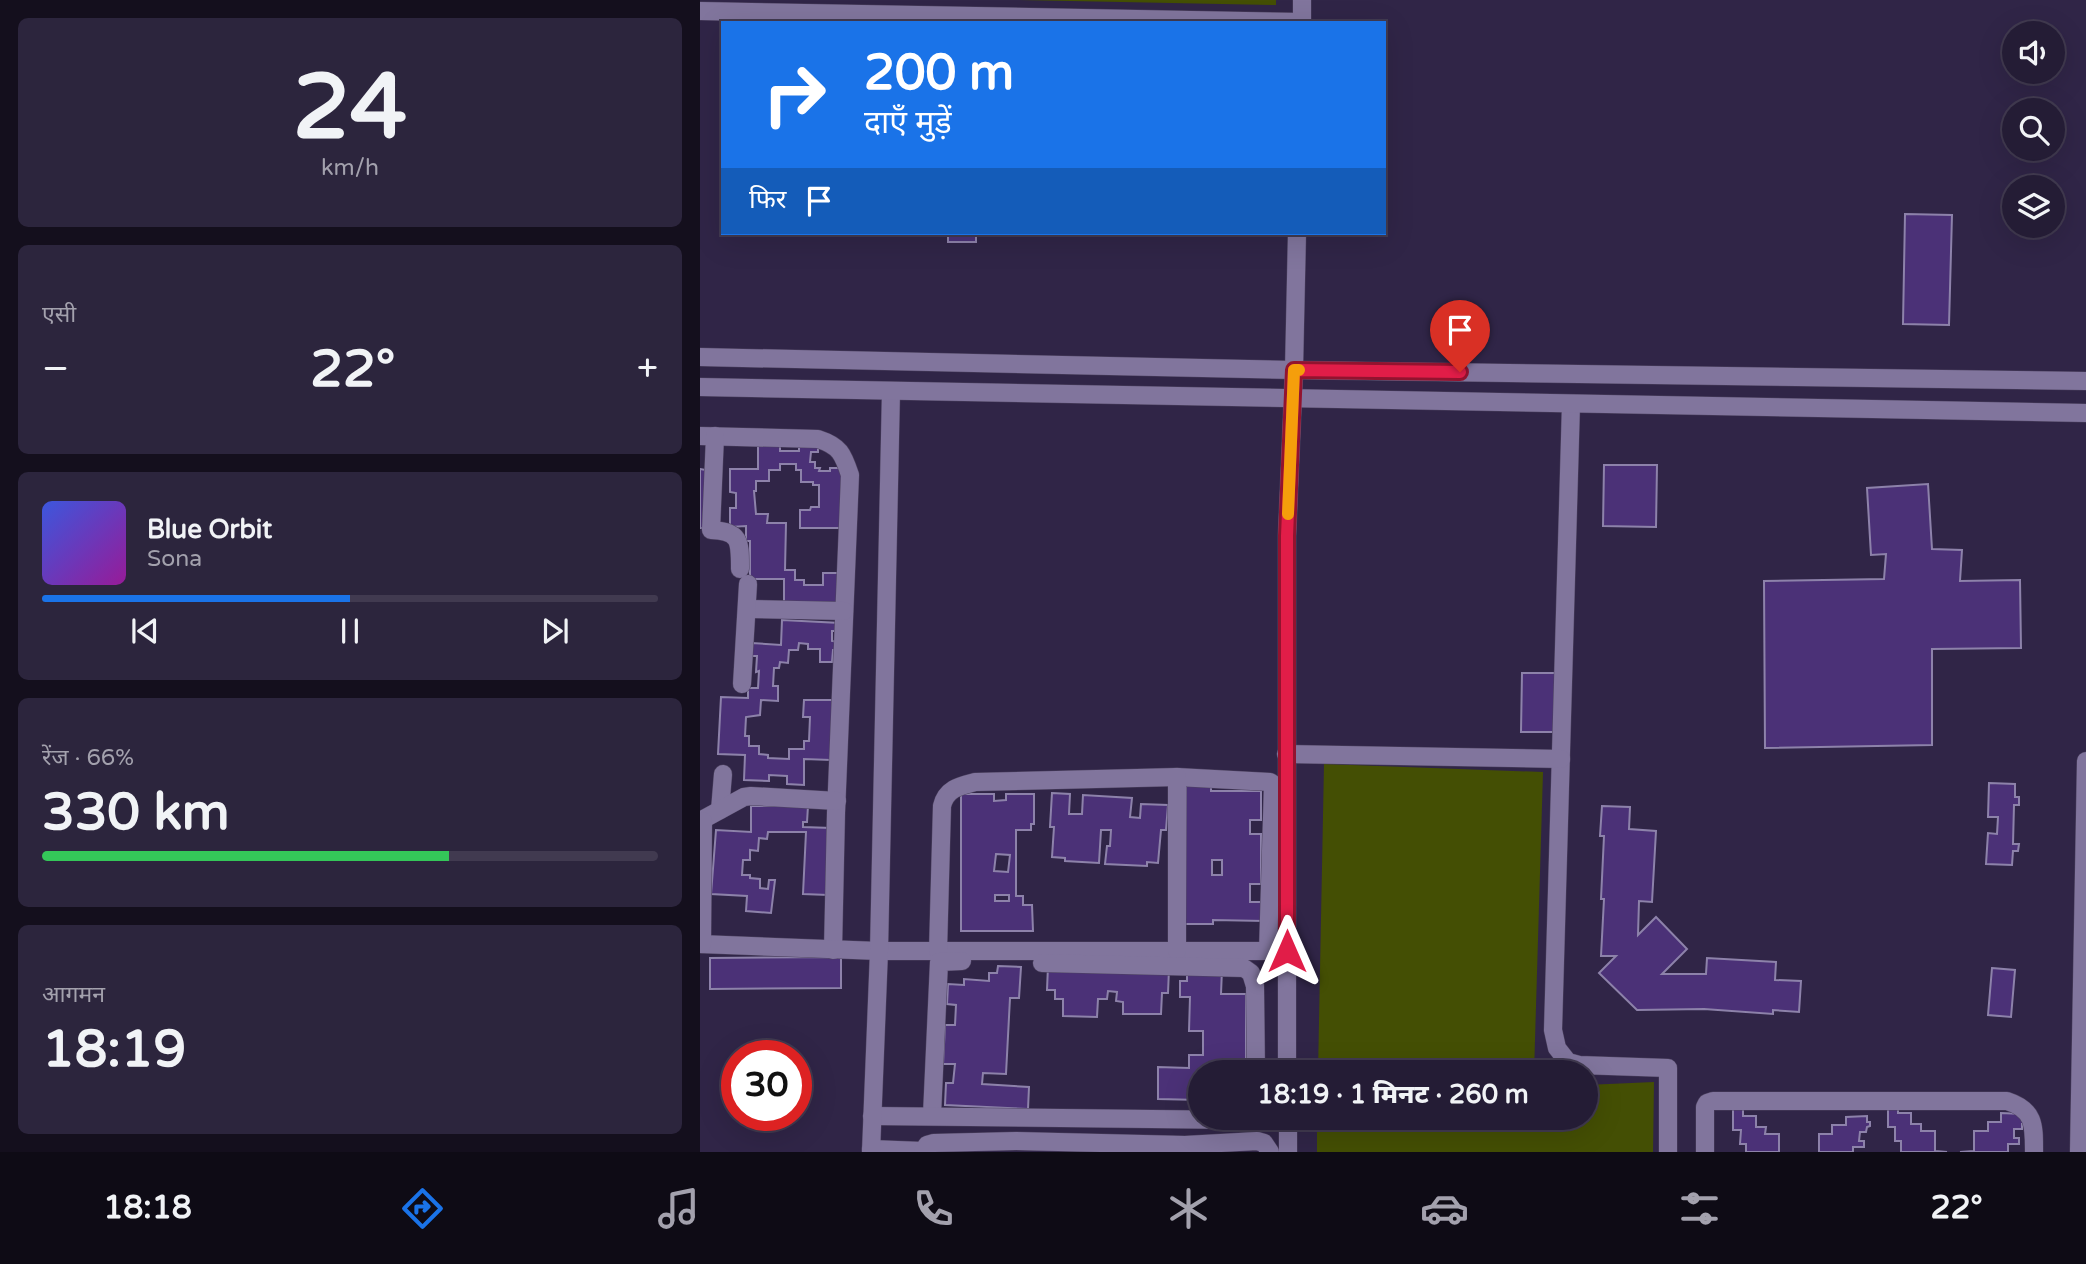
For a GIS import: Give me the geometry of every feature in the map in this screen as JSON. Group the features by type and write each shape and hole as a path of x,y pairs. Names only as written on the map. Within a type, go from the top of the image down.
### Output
{"street":[{"path":"1302,0 1302,21"},
{"path":"700,11 1247,21"},
{"path":"1287,1060 1287,536 1297,235"},
{"path":"700,357 1294,370 2086,381"},
{"path":"700,387 2086,413"},
{"path":"891,391 879,951 871,1151 923,1152 927,1145 934,1143 998,1147 1205,1148 1257,1142 1264,1143 1270,1152"},
{"path":"1571,404 1553,1030 1558,1048 1568,1062 1579,1065 1668,1068 1668,1152"},
{"path":"742,684 748,609 740,544 737,538 724,530 705,530 708,436 818,439 832,443 844,456 850,475 834,950"},
{"path":"748,609 844,611"},
{"path":"1286,754 1561,759"},
{"path":"2079,1152 2086,761"},
{"path":"720,810 723,774"},
{"path":"938,951 942,806 944,796 950,791 975,782 1177,776 1273,783 1268,950"},
{"path":"1177,776 1177,951"},
{"path":"837,800 744,797 701,821 701,944 879,951 1287,951"},
{"path":"932,1115 939,962 943,961 1244,968 1251,972 1255,986 1256,1060"},
{"path":"1705,1152 1705,1107 1707,1102 1713,1101 2007,1101 2022,1108 2030,1116 2034,1127 2034,1152"},
{"path":"872,1116 1188,1119"},
{"path":"1287,1130 1288,1152"}],"green space":[{"path":"1019,0 1276,0 1276,5"},
{"path":"1324,764 1543,772 1534,1060 1318,1060"},
{"path":"1654,1082 1653,1152 1317,1152 1317,1130 1598,1130 1598,1084"}],"building":[{"path":"1905,214 1952,215 1949,325 1903,324"},
{"path":"948,235 976,235 976,242 948,242"},
{"path":"758,442 780,442 780,451 799,451 799,442 818,443 818,452 811,452 810,462 815,462 815,468 820,468 819,471 830,471 830,468 842,468 841,528 800,528 800,510 819,507 819,485 801,482 801,470 796,470 796,464 780,464 780,470 769,470 769,481 756,481 754,491 756,514 768,514 767,523 786,523 785,570 795,570 795,580 804,580 804,585 823,585 823,573 839,573 839,608 784,608 784,579 750,579 750,541 746,541 746,526 730,527 730,508 736,508 736,493 730,492 730,469 758,469"},
{"path":"1604,465 1657,465 1656,527 1603,526"},
{"path":"700,469 706,470 703,528 700,528"},
{"path":"1928,484 1932,549 1962,550 1960,581 2020,580 2021,648 1932,649 1932,745 1765,748 1764,581 1884,579 1886,554 1871,555 1867,488"},
{"path":"782,620 840,623 839,631 832,631 832,641 838,642 837,650 833,650 832,662 820,662 820,649 808,649 808,644 799,643 798,650 789,650 788,663 780,662 779,668 774,668 773,686 778,686 778,701 761,700 760,715 746,717 745,736 749,736 749,746 759,746 759,754 768,755 768,758 789,759 789,749 804,749 804,741 809,741 810,717 803,717 804,700 833,700 831,760 804,759 804,785 787,784 787,776 769,775 769,781 744,780 745,755 718,754 721,697 748,698 748,688 758,688 757,656 751,656 752,643 781,645"},
{"path":"1522,673 1559,673 1559,732 1521,732"},
{"path":"1186,781 1211,782 1211,791 1261,791 1261,820 1250,820 1250,834 1261,834 1261,884 1250,884 1250,902 1265,902 1265,921 1213,920 1213,924 1185,924","holes":["1212,860 1222,860 1222,875 1212,875"]},
{"path":"1989,783 2015,784 2015,797 2019,797 2019,805 2014,805 2013,844 2019,844 2018,851 2013,851 2012,865 1986,864 1988,833 1997,834 1998,817 1988,817"},
{"path":"1052,793 1070,794 1069,814 1082,814 1083,795 1132,798 1130,817 1140,818 1141,804 1168,805 1166,830 1161,830 1158,863 1147,862 1147,866 1105,864 1111,830 1101,830 1099,863 1065,861 1065,858 1052,857"},
{"path":"961,794 994,794 994,801 1006,800 1006,794 1034,794 1034,824 1031,824 1031,830 1016,830 1016,896 1023,896 1023,905 1032,905 1033,931 961,931","holes":["996,854 1010,855 1008,872 994,871","995,895 1009,895 1009,901 995,901"]},
{"path":"751,806 808,806 807,822 803,822 803,827 831,828 828,895 803,894 806,832 768,832 767,839 759,838 758,851 750,850 750,860 743,860 742,875 760,879 760,888 768,889 769,880 775,880 771,913 746,911 747,896 711,894 716,830 751,832"},
{"path":"1602,806 1630,807 1629,829 1656,831 1652,902 1639,901 1638,935 1656,917 1687,949 1662,974 1706,974 1707,958 1776,962 1775,980 1801,981 1799,1012 1773,1010 1773,1014 1704,1009 1637,1010 1599,973 1616,956 1601,956 1604,899 1601,899 1604,836 1600,836"},
{"path":"841,957 841,988 710,989 710,958"},
{"path":"998,966 1021,967 1019,998 1010,998 1006,1074 983,1073 982,1084 1029,1087 1028,1109 945,1105 946,1083 953,1083 955,1064 943,1064 945,1025 955,1025 956,1005 947,1004 948,984 964,985 964,979 989,981 989,973 997,973"},
{"path":"1048,966 1169,969 1168,993 1162,993 1161,1014 1123,1014 1123,1002 1116,1001 1117,992 1108,991 1107,999 1098,999 1097,1017 1063,1016 1063,999 1055,999 1055,990 1047,990"},
{"path":"1992,968 2015,970 2011,1017 1988,1015"},
{"path":"1187,969 1222,969 1221,994 1246,994 1246,1060 1189,1060 1189,1055 1203,1055 1203,1031 1189,1031 1190,997 1180,997 1180,981 1187,981"},
{"path":"1158,1067 1188,1068 1188,1100 1158,1099"},
{"path":"1888,1102 1898,1102 1898,1113 1911,1113 1911,1124 1921,1124 1921,1131 1935,1131 1935,1151 1947,1152 1901,1152 1901,1141 1895,1141 1895,1127 1888,1127"},
{"path":"1733,1105 1743,1105 1743,1116 1756,1116 1756,1127 1766,1127 1765,1134 1779,1134 1779,1152 1746,1152 1746,1144 1740,1144 1741,1130 1733,1130"},
{"path":"2001,1113 2022,1114 2025,1124 2022,1124 2022,1129 2014,1129 2014,1138 2019,1138 2019,1144 2008,1144 2008,1152 1960,1152 1974,1151 1974,1131 1988,1131 1988,1122 2001,1122"},
{"path":"1867,1116 1870,1126 1866,1132 1860,1132 1859,1141 1864,1141 1864,1147 1853,1147 1853,1152 1819,1152 1819,1134 1832,1134 1832,1125 1846,1125 1846,1117"}],"slow traffic":[{"path":"1288,514 1294,370 1299,370"}],"route":[{"path":"1287,951 1287,536 1294,370 1460,372"}]}
